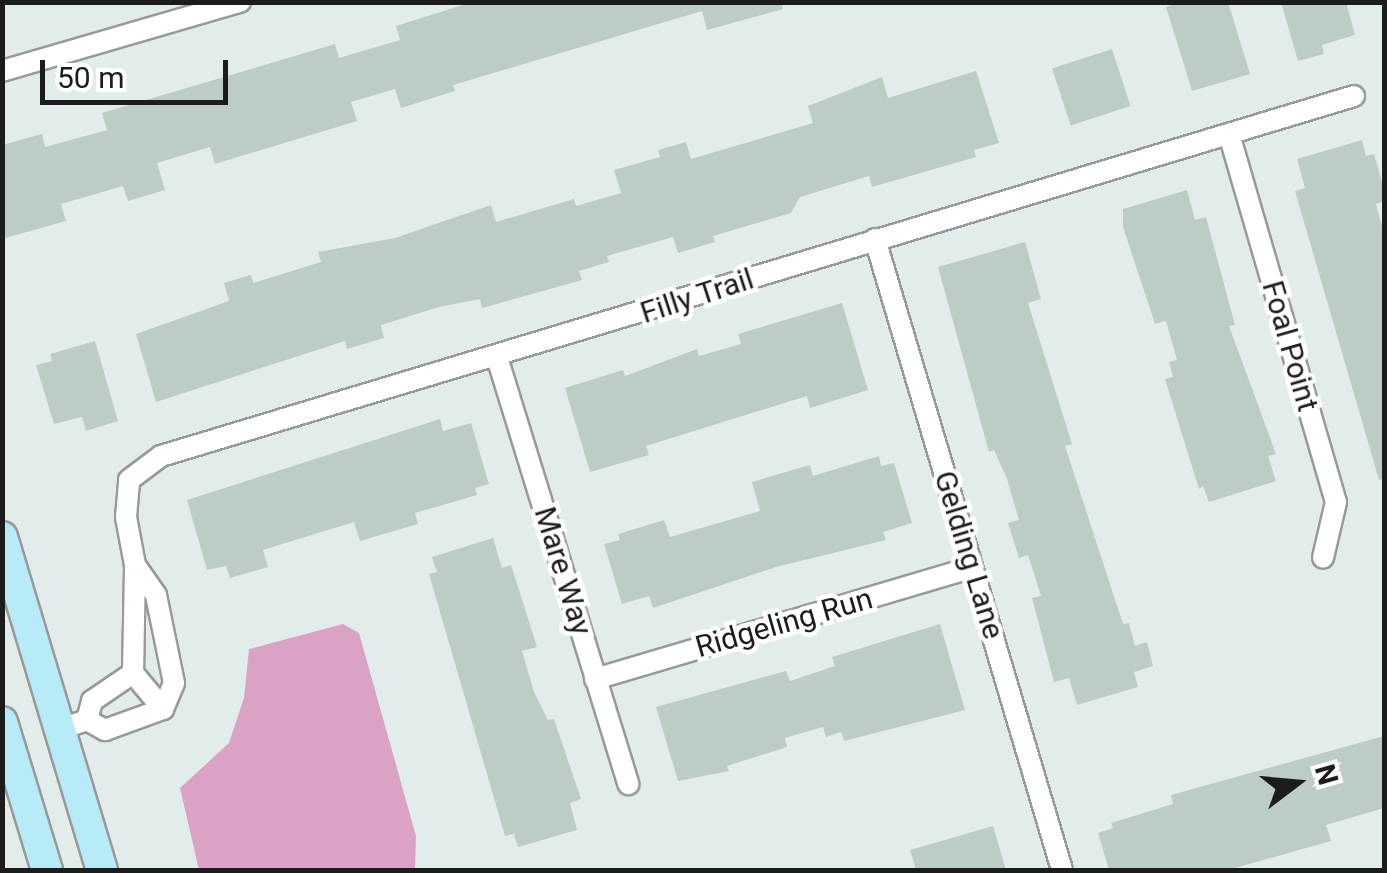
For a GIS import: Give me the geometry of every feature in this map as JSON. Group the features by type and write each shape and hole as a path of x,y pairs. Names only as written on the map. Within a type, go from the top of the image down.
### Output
{"street":[{"path":"2,71 240,2"},
{"name":"Filly Trail","path":"135,565 126,517 129,480 161,456 1354,96"},
{"name":"Foal Point","path":"1229,134 1336,502 1324,558"},
{"name":"Gelding Lane","path":"875,238 1062,870"},
{"name":"Mare Way","path":"497,357 628,784"},
{"path":"2,537 74,724 102,870"},
{"path":"135,565 133,672 162,708"},
{"path":"74,724 106,730 162,708 174,683 174,660 156,595 135,565"},
{"name":"Ridgeling Run","path":"596,679 972,567"},
{"path":"74,724 92,701 133,672"},
{"path":"2,722 48,870"}],"shaded area":[{"path":"343,624 359,633 416,836 415,870 199,870 180,788 229,743 244,698 249,649"}],"building":[{"path":"472,2 782,2 783,9 707,30 702,11 453,85 455,91 401,108 395,89 351,102 357,121 215,164 210,147 157,163 165,190 128,201 123,186 61,204 66,221 2,239 2,145 42,134 45,147 107,130 102,113 335,44 339,58 400,40 396,26"},
{"path":"1181,2 1228,2 1250,74 1192,91 1166,7"},
{"path":"1281,2 1346,2 1355,35 1322,45 1324,54 1298,61"},
{"path":"1112,49 1131,106 1071,126 1052,68"},
{"path":"976,71 999,143 974,150 976,157 872,187 869,176 800,197 791,213 713,236 715,242 678,253 673,237 607,256 609,262 579,271 582,280 482,308 480,299 439,307 381,325 384,338 347,349 345,341 156,402 136,334 229,301 224,283 251,275 253,283 321,262 318,252 395,238 491,205 496,222 574,199 576,206 621,193 614,170 660,157 658,150 686,142 691,159 813,123 808,106 882,77 888,98"},
{"path":"1362,140 1366,156 1374,154 1384,189 1384,201 1376,204 1384,234 1384,479 1379,480 1295,191 1305,188 1297,159"},
{"path":"1187,190 1195,220 1206,217 1235,325 1229,326 1276,454 1268,456 1276,481 1209,502 1203,486 1199,489 1165,379 1173,377 1169,362 1177,360 1166,321 1155,324 1123,227 1123,209"},
{"path":"1025,242 1041,299 1028,303 1072,444 1065,446 1123,624 1129,623 1135,646 1147,642 1153,666 1134,672 1138,687 1077,705 1069,678 1054,682 1032,598 1041,596 1028,555 1019,558 1008,523 1019,520 1007,479 994,450 989,452 938,267"},
{"path":"842,303 868,390 810,408 807,396 646,446 649,455 590,472 565,388 623,370 625,376 697,349 699,356 741,344 738,334"},
{"path":"95,341 118,421 86,431 82,417 54,424 36,365 52,361 50,354"},
{"path":"440,419 443,431 471,423 489,484 475,488 477,495 415,513 418,524 360,541 354,522 263,550 268,567 230,578 226,566 207,570 187,500"},
{"path":"879,456 881,466 894,463 912,523 883,532 886,540 776,567 653,608 649,596 622,604 604,544 620,540 618,534 664,520 670,537 760,511 752,482 810,465 813,476"},
{"path":"493,538 502,568 511,565 537,647 522,651 534,692 548,720 554,719 581,799 570,803 577,830 518,847 514,834 505,836 429,574 437,572 432,557"},
{"path":"940,624 965,710 844,741 841,732 826,737 823,727 785,738 787,747 727,766 729,771 678,781 656,707 786,671 790,681 835,666 832,657"},
{"path":"1384,736 1384,808 1326,825 1331,841 1228,870 1109,870 1098,833 1113,828 1111,823 1173,804 1171,795"},
{"path":"993,826 1006,870 916,870 910,850"}]}
